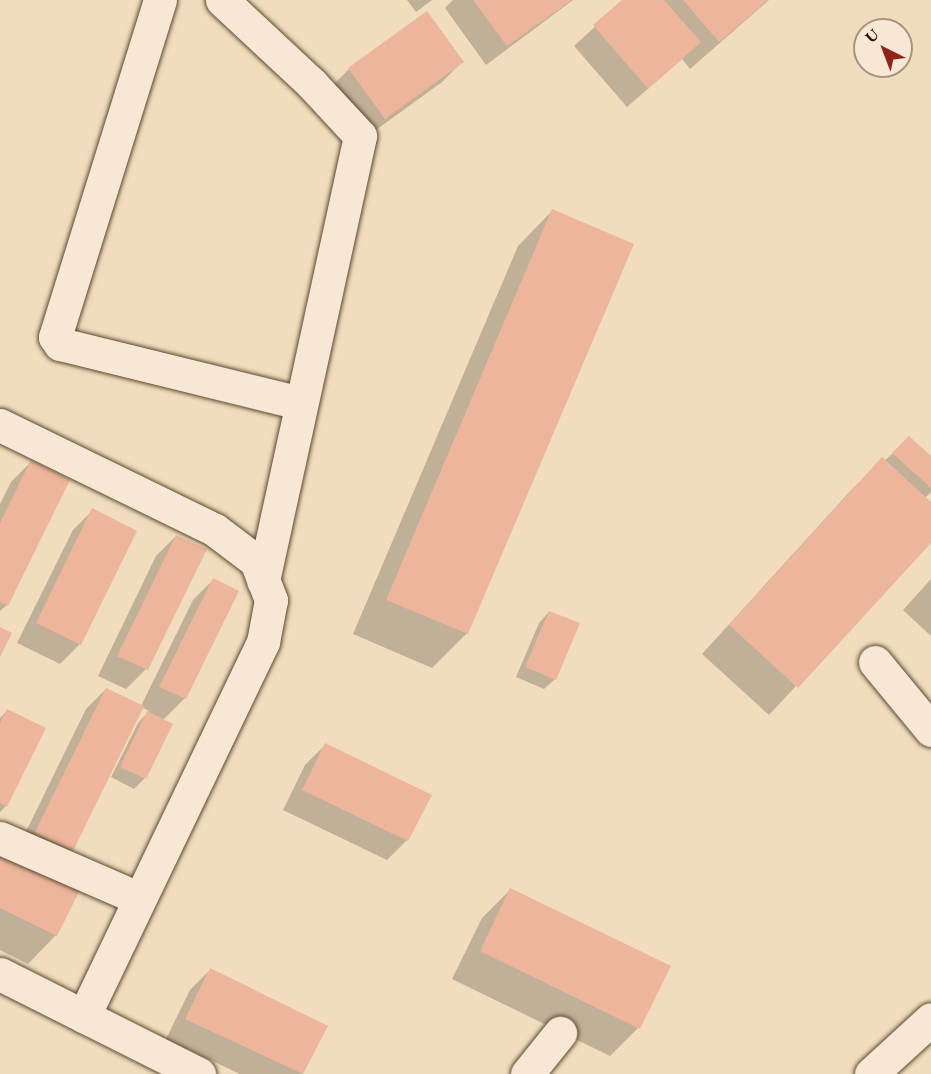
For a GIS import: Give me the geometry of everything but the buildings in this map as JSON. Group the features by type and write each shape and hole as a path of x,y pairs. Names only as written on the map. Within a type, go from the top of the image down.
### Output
{"street":[{"path":"160,0 55,337 60,344 300,404"},
{"path":"222,0 349,120 360,136 263,581"},
{"path":"2,432 215,530 256,561 271,600 263,642 138,898 84,1016"},
{"path":"875,662 931,730"},
{"path":"0,838 138,898"},
{"path":"0,974 199,1074"},
{"path":"871,1074 931,1019"},
{"path":"527,1074 560,1033"}]}
